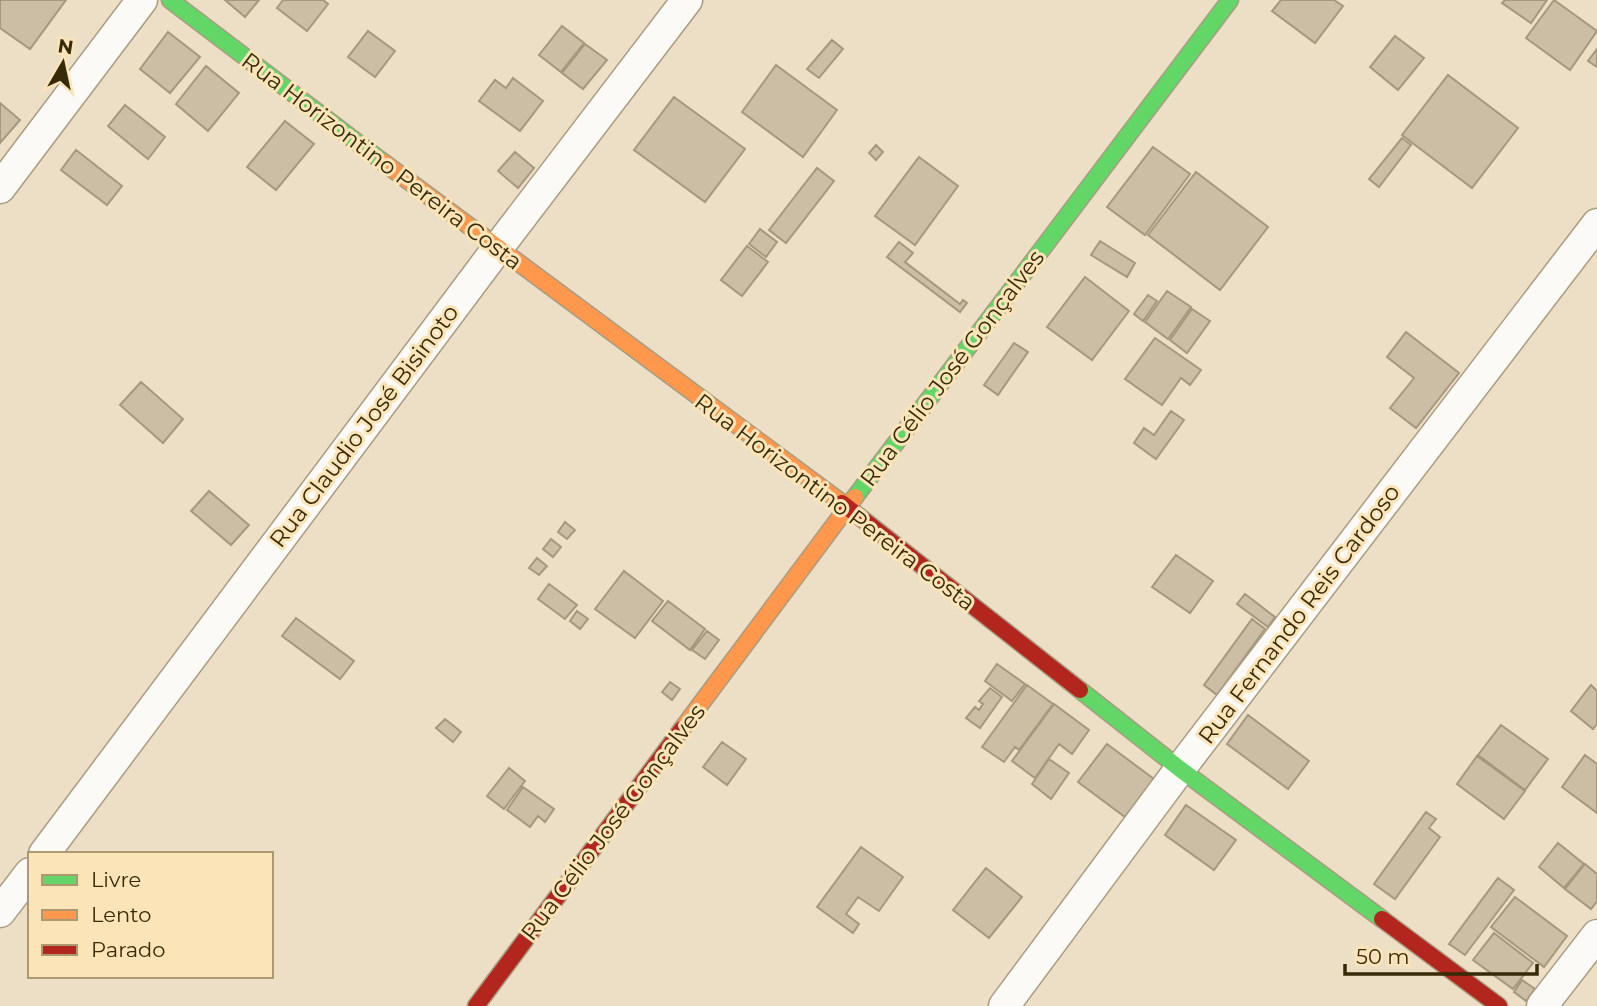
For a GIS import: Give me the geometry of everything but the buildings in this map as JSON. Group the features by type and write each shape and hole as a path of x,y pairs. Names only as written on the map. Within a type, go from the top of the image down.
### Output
{"street":[{"path":"0,188 142,0"},
{"name":"Rua Horizontino Pereira Costa","path":"170,0 497,249 847,507 1180,769 1499,1006"},
{"name":"Rua Claudio José Bisinoto","path":"45,852 687,0"},
{"name":"Rua Célio José Gonçalves","path":"476,1006 847,507 1230,0"},
{"name":"Rua Fernando Reis Cardoso","path":"1004,1006 1180,769 1597,224"},
{"path":"0,912 28,876"},
{"path":"1542,1006 1597,935"}],"traffic: fast":[{"path":"170,0 383,162"},
{"path":"855,497 1230,0"},
{"path":"1080,690 1180,769 1382,919"}],"traffic: slow":[{"path":"383,162 842,503"},
{"path":"682,729 855,497"}],"traffic: jam":[{"path":"842,503 1080,690"},
{"path":"476,1006 682,729"},
{"path":"1382,919 1499,1006"}]}
